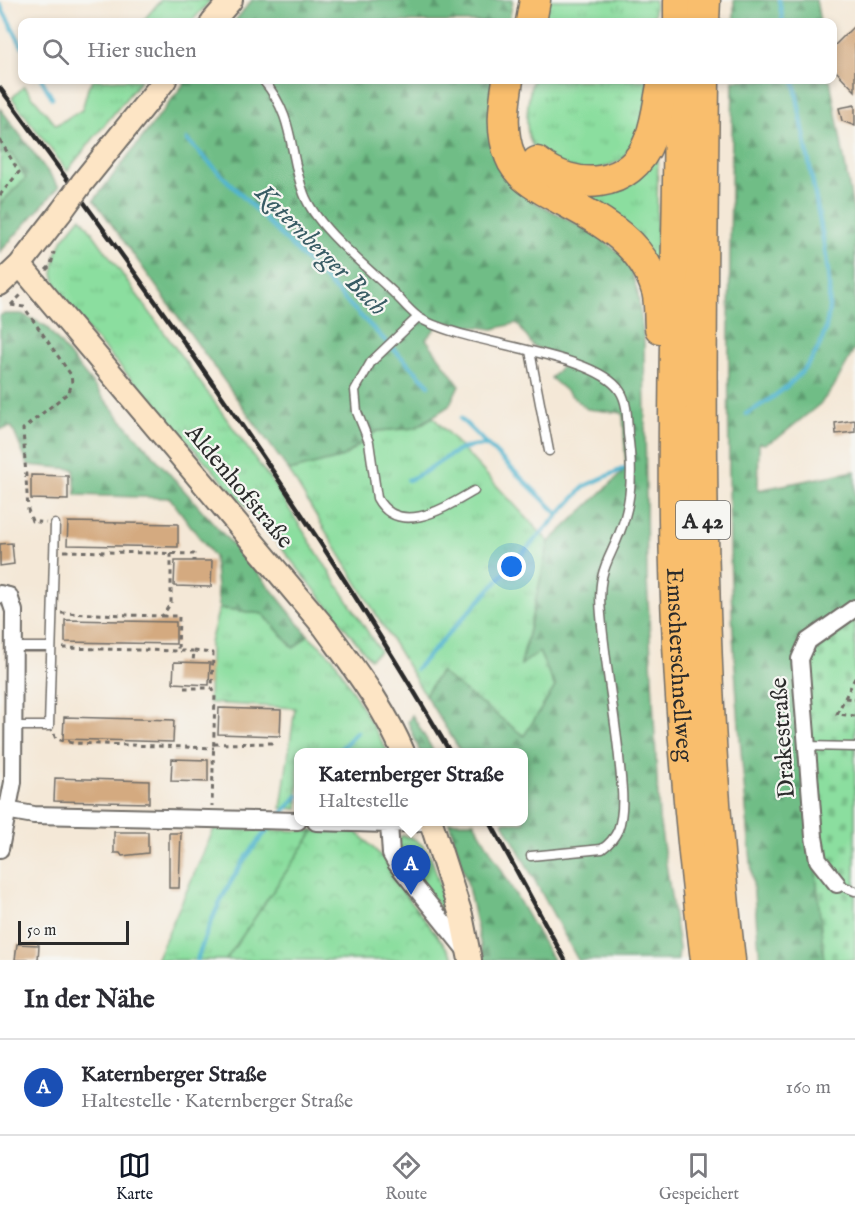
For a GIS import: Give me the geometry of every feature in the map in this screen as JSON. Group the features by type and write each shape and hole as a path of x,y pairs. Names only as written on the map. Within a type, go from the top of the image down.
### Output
{"highway":[{"path":"519,18 522,0"},
{"path":"532,18 535,0"},
{"path":"683,10 697,18"},
{"path":"507,84 504,105 504,133 510,158 518,170 536,186 608,225 627,240 642,259 657,292 662,364 664,470 674,520"},
{"path":"521,84 519,129 525,145 536,162 549,172 574,182 589,182 606,180 621,173 643,153 650,139 662,84"},
{"name":"Emscherschnellweg","path":"679,84 674,520 679,656 689,794 706,960"},
{"name":"Emscherschnellweg","path":"704,84 702,366 704,619 717,827 730,960"}],"street":[{"path":"215,18 231,0"},
{"path":"0,284 20,266 82,183 162,84"},
{"name":"Aldenhofstraße","path":"20,266 325,628 358,674 400,748"},
{"path":"0,594 9,596 14,611 13,782 5,810 0,849"},
{"name":"Drakestraße","path":"837,884 818,860 806,746 801,652 808,640 855,608"},
{"path":"5,810 34,815 294,821"},
{"path":"389,826 391,854 396,863 469,957"},
{"path":"432,826 461,915 469,957"}],"lane":[{"path":"265,84 288,123 308,203 348,250 418,316 443,328 578,365 609,380 617,388 625,404 632,461 626,516 605,563 599,583 602,632 614,704 621,783 618,829 609,844 602,849 531,856"},
{"path":"418,316 371,362 357,382 355,397 369,442 374,483 381,506 393,515 410,519 438,511 474,491"},
{"path":"530,351 549,450"},
{"path":"14,726 49,726 55,524"},
{"path":"14,647 51,648"},
{"path":"806,746 855,747"},
{"path":"837,884 855,891"}],"path":[{"path":"0,140 19,172 0,195"},
{"path":"10,305 24,307 71,375 72,384 69,392 23,429 28,510 33,521 55,524"},
{"path":"54,550 194,554 194,561"},
{"path":"162,616 171,603 171,553"},
{"path":"52,613 179,616 178,651"},
{"path":"51,648 213,653 212,688 215,694 212,820"},
{"path":"193,662 194,651"},
{"path":"855,678 837,714 855,716"},
{"path":"184,688 212,688"},
{"path":"844,698 855,699"},
{"path":"49,726 56,739 73,743 214,746 275,743"}],"green space":[{"path":"161,0 211,0 195,18 145,18"},
{"path":"252,0 513,0 510,18 237,18"},
{"path":"544,0 655,0 653,18 542,18"},
{"path":"734,0 816,0 819,18 734,18"},
{"path":"138,84 67,171 12,98 24,86 56,125 82,110 89,85"},
{"path":"184,84 501,84 515,188 529,199 594,233 622,255 632,273 638,294 644,340 647,579 659,818 679,948 678,960 578,960 505,826 528,826 528,748 458,748 425,695 440,672 524,736 555,687 539,652 521,665 549,542 626,469 623,413 587,409 551,378 567,360 533,346 517,323 493,329 441,322 426,339 459,385 449,406 415,428 377,431 343,457 289,471 94,200"},
{"path":"531,84 649,84 642,127 622,160 591,173 547,159 535,149 528,131 527,109"},
{"path":"733,84 831,84 855,220 855,348 833,388 820,404 779,437 765,444 759,443 758,490 855,471 855,619 798,667 824,960 760,960 733,631 730,521"},
{"path":"0,108 59,187 0,252 0,204 26,178 12,154 0,153"},
{"path":"0,153 12,154 26,178 0,204"},
{"path":"658,160 656,263 564,189"},
{"path":"81,217 272,482 380,651 370,659 267,530 91,334 58,291 53,274 56,255 63,239"},
{"path":"22,314 46,326 119,417 263,579 308,635 294,648 263,614 219,608 214,557 170,498 76,495 74,469 28,465 12,427 0,429 0,316"},
{"path":"433,417 549,542 521,664 539,652 555,687 524,736 440,672 425,695 289,471 343,457 377,431 415,428"},
{"path":"219,608 263,614 293,648 308,635 334,659 386,748 294,748 294,809 281,808 295,708 209,703 210,643"},
{"path":"855,621 855,960 824,960 798,667"},
{"path":"412,715 432,748 418,748 408,722"},
{"path":"450,826 476,826 553,960 484,960 467,882"},
{"path":"214,829 314,831 226,960 156,960"},
{"path":"314,831 357,832 387,862 398,885 456,960 226,960"},
{"path":"401,836 413,838 429,854 438,879 446,915 401,856 398,842"}],"building":[{"path":"855,25 855,91 837,72 837,43"},
{"path":"855,105 855,126 842,121 839,108"},
{"path":"855,420 855,432 836,434 835,423"},
{"path":"31,475 68,476 68,500 31,499"},
{"path":"68,522 178,524 178,547 67,545"},
{"path":"12,543 14,564 0,566 0,544"},
{"path":"175,561 212,561 211,587 174,586"},
{"path":"65,620 176,622 176,644 65,642"},
{"path":"174,662 210,663 209,685 173,683"},
{"path":"219,708 281,710 280,736 218,734"},
{"path":"64,717 174,720 173,742 63,739"},
{"path":"172,759 208,760 208,782 171,781"},
{"path":"55,778 149,781 149,803 54,801"},
{"path":"114,832 148,832 148,853 122,856 120,853 114,853"},
{"path":"169,833 181,833 179,888 169,888"},
{"path":"17,944 39,945 38,960 15,960"}],"waterway":[{"path":"779,0 782,18"},
{"path":"0,5 18,39"},
{"path":"44,84 52,98"},
{"path":"746,414 778,394 801,373 816,352 826,329 829,304 828,277 795,84"},
{"name":"Katernberger Bach","path":"187,140 429,385"},
{"name":"Katernberger Bach","path":"461,419 558,514"},
{"path":"408,480 465,448 487,446"},
{"path":"416,669 585,486 625,468"},
{"path":"342,748 357,732"},
{"path":"280,816 294,800"},
{"path":"197,960 210,923 227,888 247,856 272,825"}],"railway":[{"path":"0,88 234,414 345,581 448,748"},
{"path":"492,826 565,960"}],"place":[{"name":"Katernberger Straße","path":"411,895"}]}
